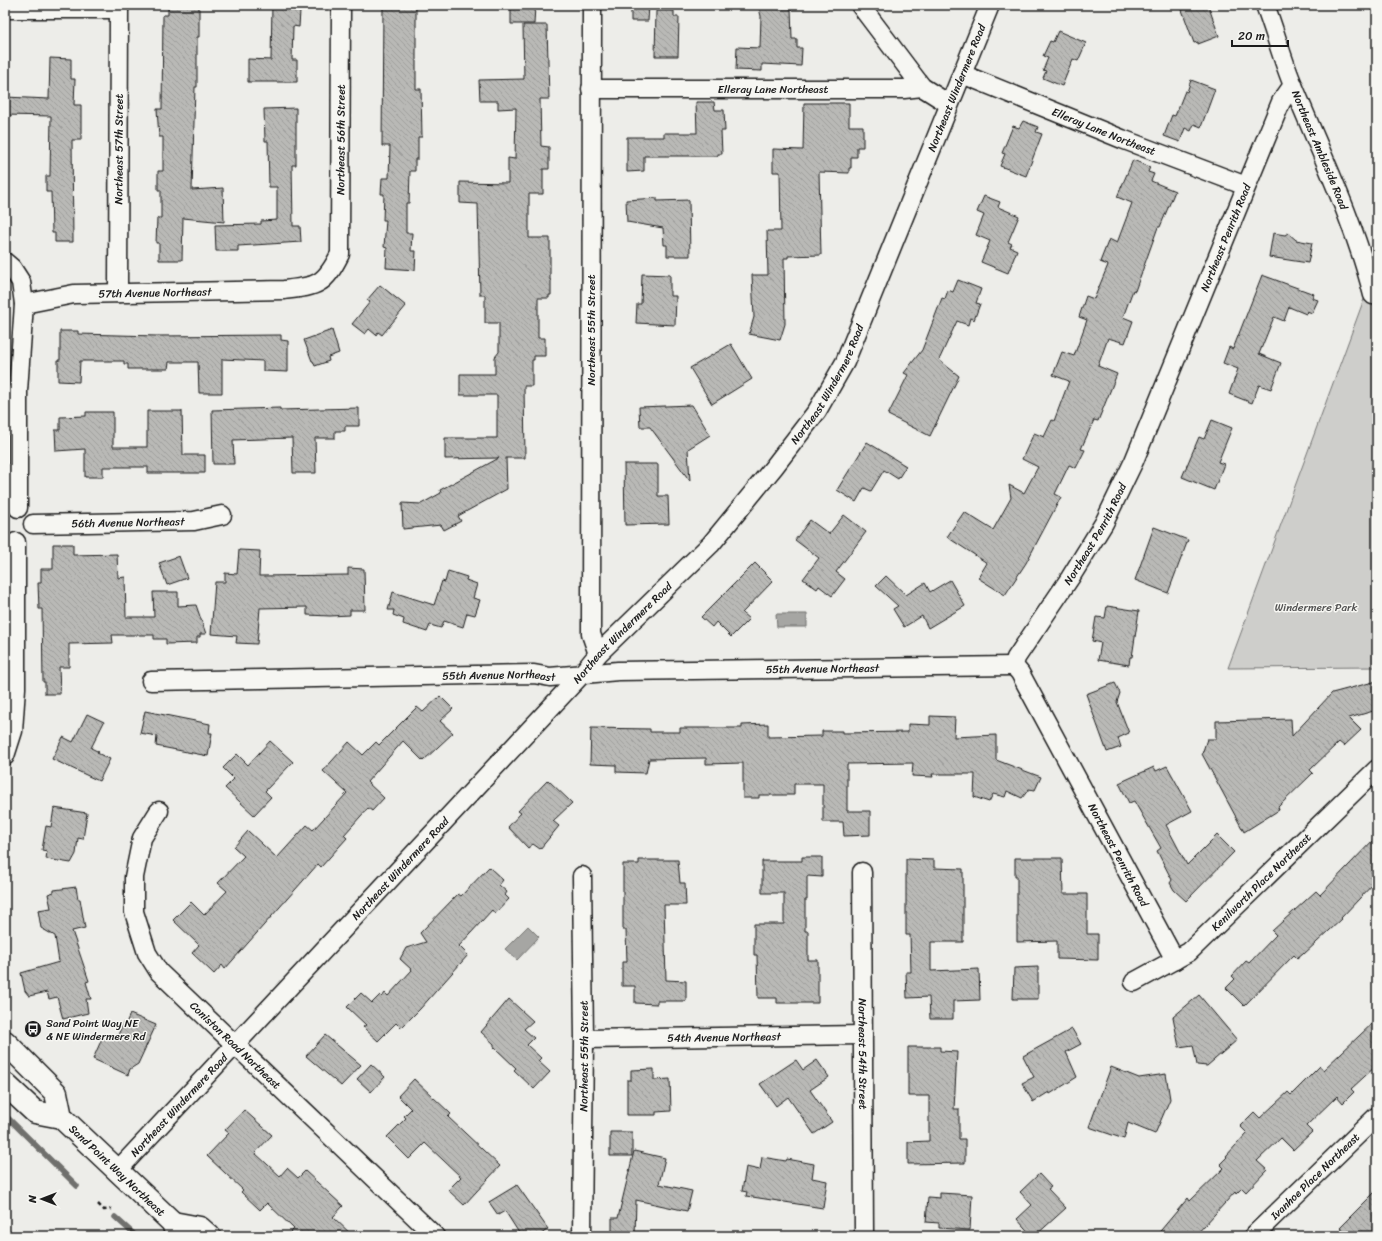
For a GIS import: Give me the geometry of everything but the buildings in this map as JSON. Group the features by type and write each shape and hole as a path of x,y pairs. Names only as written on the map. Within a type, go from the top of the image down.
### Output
{"main road":[{"name":"Sand Point Way Northeast","path":"5,1042 56,1092 61,1117"},
{"name":"Sand Point Way Northeast","path":"5,1084 35,1112 61,1117 118,1170 175,1230 200,1228 209,1236"}],"street":[{"name":"Northeast 56th Street","path":"331,273 340,254 341,5"},
{"name":"Northeast 55th Street","path":"592,5 591,634 598,654"},
{"path":"860,5 922,86 949,104"},
{"name":"Northeast Windermere Road","path":"118,1170 146,1138 237,1045 581,675 598,654 711,544 774,467 817,411 845,362 990,5"},
{"name":"Northeast Ambleside Road","path":"1265,5 1293,85 1312,129 1365,264 1373,295"},
{"path":"5,9 119,7"},
{"name":"Northeast 57th Street","path":"118,293 119,7"},
{"name":"Elleray Lane Northeast","path":"962,74 1122,139 1246,186"},
{"name":"Northeast Penrith Road","path":"1175,960 1028,687 1014,666 1016,658 1070,578 1104,523 1134,461 1281,102 1293,85"},
{"name":"Elleray Lane Northeast","path":"591,89 904,89 922,86"},
{"path":"5,262 12,268 21,282 24,304 11,391 12,510 28,512 33,524 31,534 27,538 10,539 10,688 13,730 5,756"},
{"name":"57th Avenue Northeast","path":"24,304 74,294 284,290 314,286 331,273"},
{"name":"56th Avenue Northeast","path":"33,524 194,521 222,515"},
{"name":"55th Avenue Northeast","path":"151,681 534,674 550,677 618,671 1014,666"},
{"name":"Kenilworth Place Northeast","path":"1134,982 1189,952 1377,769"},
{"name":"Coniston Road Northeast","path":"159,812 142,838 134,877 134,912 147,953 159,972 436,1236"},
{"name":"Northeast 54th Street","path":"862,872 864,1236"},
{"name":"Northeast 55th Street","path":"582,876 584,1038 582,1236"},
{"name":"54th Avenue Northeast","path":"584,1038 863,1034"},
{"name":"Ivanhoe Place Northeast","path":"1253,1236 1377,1116"}],"path":[{"path":"98,1204 104,1210 112,1209"}],"green space":[{"name":"Windermere Park","path":"1377,286 1377,667 1228,668 1367,291"}],"shaded area":[{"path":"776,614 807,614 807,627 777,627"},
{"path":"528,926 539,937 517,960 505,949"}],"waterway":[{"path":"5,1115 77,1186"},
{"path":"115,1217 136,1236"}],"place":[{"name":"Sand Point Way NE & NE Windermere Rd","path":"33,1029"}]}
